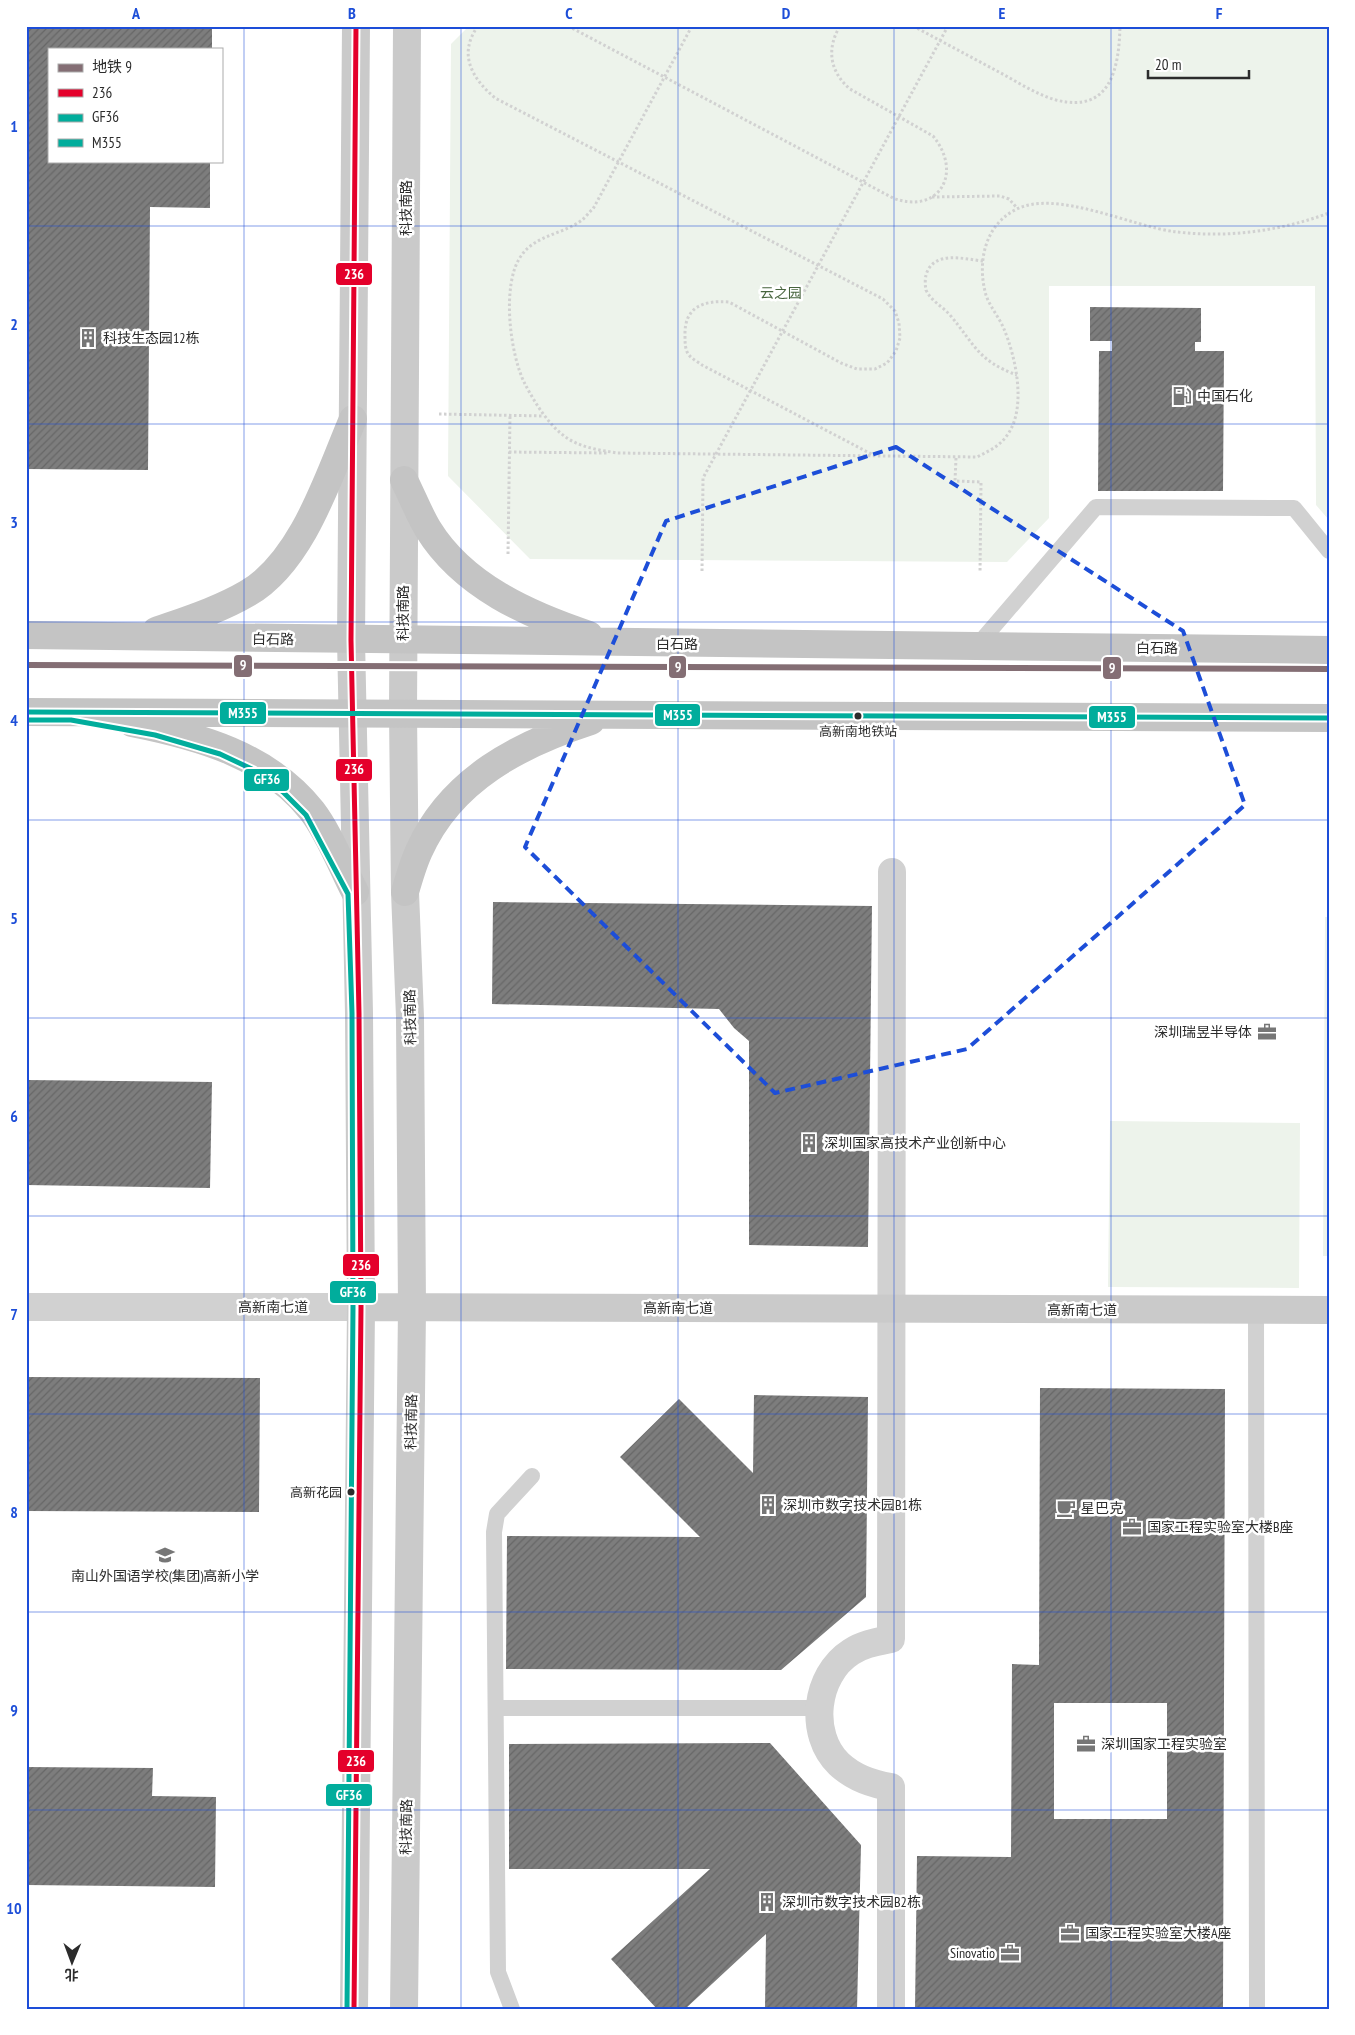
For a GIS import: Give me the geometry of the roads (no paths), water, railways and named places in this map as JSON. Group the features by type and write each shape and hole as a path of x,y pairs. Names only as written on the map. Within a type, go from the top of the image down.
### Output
{"main road":[{"path":"354,2009 361,1308 359,1013 351,640 356,26"},
{"name":"科技南路","path":"404,2009 412,1308 410,1017 405,892 403,713 407,26"},
{"path":"140,637 214,610 249,592 274,573 314,511 353,419"},
{"path":"404,480 428,530 454,560 487,589 540,618 612,643"},
{"name":"白石路","path":"26,635 404,641 1329,650"},
{"path":"26,712 1329,718"},
{"path":"72,712 157,728 224,747 258,764 288,786 312,811 355,892"},
{"path":"405,892 419,851 437,819 482,772 513,752 558,732 613,714"},
{"name":"高新南七道","path":"361,1308 1329,1310"}],"street":[{"path":"891,2009 891,1787 871,1784 853,1776 838,1763 827,1746 820,1728 819,1708 824,1687 834,1668 850,1653 869,1643 891,1639 892,872"},
{"name":"高新南七道","path":"26,1307 361,1308"}],"lane":[{"path":"976,647 1096,507 1294,508 1329,551"},
{"path":"1256,1310 1256,2009"},
{"path":"512,2009 498,1972 494,1532 497,1514 532,1476"},
{"path":"497,1708 819,1708"}],"metro line":[{"name":"9","path":"26,665 1329,669"}],"place":[{"name":"科技生态园12栋","path":"88,338"},
{"name":"中国石化","path":"1182,396"},
{"name":"高新南地铁站","path":"858,716"},
{"name":"深圳瑞昱半导体","path":"1267,1032"},
{"name":"深圳国家高技术产业创新中心","path":"809,1143"},
{"name":"高新花园","path":"351,1492"},
{"name":"深圳市数字技术园B1栋","path":"768,1505"},
{"name":"星巴克","path":"1066,1508"},
{"name":"国家工程实验室大楼B座","path":"1132,1527"},
{"name":"南山外国语学校(集团)高新小学","path":"165,1555"},
{"name":"深圳国家工程实验室","path":"1086,1744"},
{"name":"深圳市数字技术园B2栋","path":"767,1902"},
{"name":"国家工程实验室大楼A座","path":"1070,1933"},
{"name":"Sinovatio","path":"1010,1953"}],"park label":[{"name":"云之园","path":"781,293"}]}
